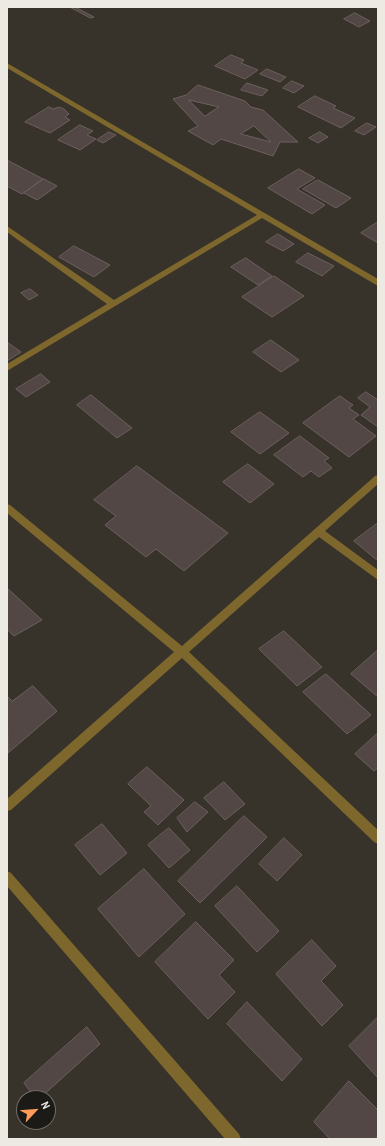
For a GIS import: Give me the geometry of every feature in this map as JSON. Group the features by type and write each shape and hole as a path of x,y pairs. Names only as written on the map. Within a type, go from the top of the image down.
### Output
{"street":[{"path":"7,65 378,284"},
{"path":"7,368 262,215"},
{"path":"7,228 113,304"},
{"path":"7,806 378,479"},
{"path":"7,508 11,518 182,652 378,838"},
{"path":"318,532 378,576"},
{"path":"7,877 234,1139"}],"building":[{"path":"70,7 75,7 94,17 91,18"},
{"path":"355,13 370,21 359,27 344,19"},
{"path":"231,55 244,60 241,63 258,70 245,79 215,66"},
{"path":"267,69 286,77 280,82 260,74"},
{"path":"292,81 304,86 294,93 283,88"},
{"path":"247,83 268,90 262,96 241,90"},
{"path":"198,85 245,101 251,107 263,110 298,142 280,142 273,156 221,139 213,145 188,131 198,126 173,99 186,95","holes":["189,100 219,107 205,116","254,126 271,142 241,134"]},
{"path":"315,96 336,106 333,108 355,118 341,128 298,107"},
{"path":"49,107 53,109 59,107 64,109 69,114 65,117 70,120 50,133 25,122"},
{"path":"367,123 376,127 364,135 355,131"},
{"path":"80,125 93,131 87,135 96,139 80,150 58,140"},
{"path":"109,132 116,135 103,143 97,140"},
{"path":"320,132 328,137 318,143 309,138"},
{"path":"7,160 43,179 22,194 7,186"},
{"path":"299,169 315,178 297,189 325,205 312,214 268,188"},
{"path":"44,179 57,186 37,200 24,193"},
{"path":"318,180 351,198 336,208 303,189"},
{"path":"378,222 378,243 361,233"},
{"path":"278,234 294,244 283,251 266,242"},
{"path":"74,246 110,265 94,277 59,257"},
{"path":"308,253 334,266 322,276 296,262"},
{"path":"246,258 272,276 258,285 231,267"},
{"path":"274,276 304,296 272,317 242,297"},
{"path":"30,289 38,295 29,300 21,293"},
{"path":"271,340 299,360 281,372 253,352"},
{"path":"7,342 21,352 7,361"},
{"path":"41,374 50,382 26,397 16,389"},
{"path":"366,392 378,400 378,427 361,415 370,407 358,398"},
{"path":"91,395 132,428 117,438 77,405"},
{"path":"340,396 353,405 349,408 359,415 353,419 376,436 349,457 303,423"},
{"path":"260,412 289,433 260,454 231,432"},
{"path":"300,436 329,458 324,461 332,468 319,477 311,471 303,477 274,455"},
{"path":"248,464 274,484 250,503 223,482"},
{"path":"137,466 228,533 184,571 156,549 146,557 105,525 116,516 94,500"},
{"path":"378,523 378,561 354,541"},
{"path":"7,588 42,620 14,636 7,629"},
{"path":"284,631 322,667 297,686 259,649"},
{"path":"378,650 378,697 351,674"},
{"path":"326,674 371,715 347,734 303,692"},
{"path":"33,686 57,711 8,753 7,696 12,701"},
{"path":"378,733 378,768 374,771 355,754"},
{"path":"147,767 184,800 158,825 144,812 151,806 128,784"},
{"path":"224,782 245,804 225,820 204,798"},
{"path":"195,802 208,812 187,832 177,818"},
{"path":"244,816 267,837 200,903 178,881"},
{"path":"102,824 127,853 100,875 75,845"},
{"path":"169,828 190,850 169,868 148,845"},
{"path":"284,838 302,855 277,881 259,864"},
{"path":"144,869 185,914 139,957 98,909"},
{"path":"237,886 279,931 257,952 215,906"},
{"path":"196,922 234,960 219,975 235,992 208,1019 155,962"},
{"path":"312,940 336,966 321,981 343,1005 322,1026 276,974"},
{"path":"247,1002 302,1059 282,1081 227,1024"},
{"path":"378,1017 378,1078 349,1046"},
{"path":"87,1027 100,1044 49,1090 29,1090 24,1083"},
{"path":"349,1081 378,1110 378,1135 375,1139 330,1139 314,1122"}]}
